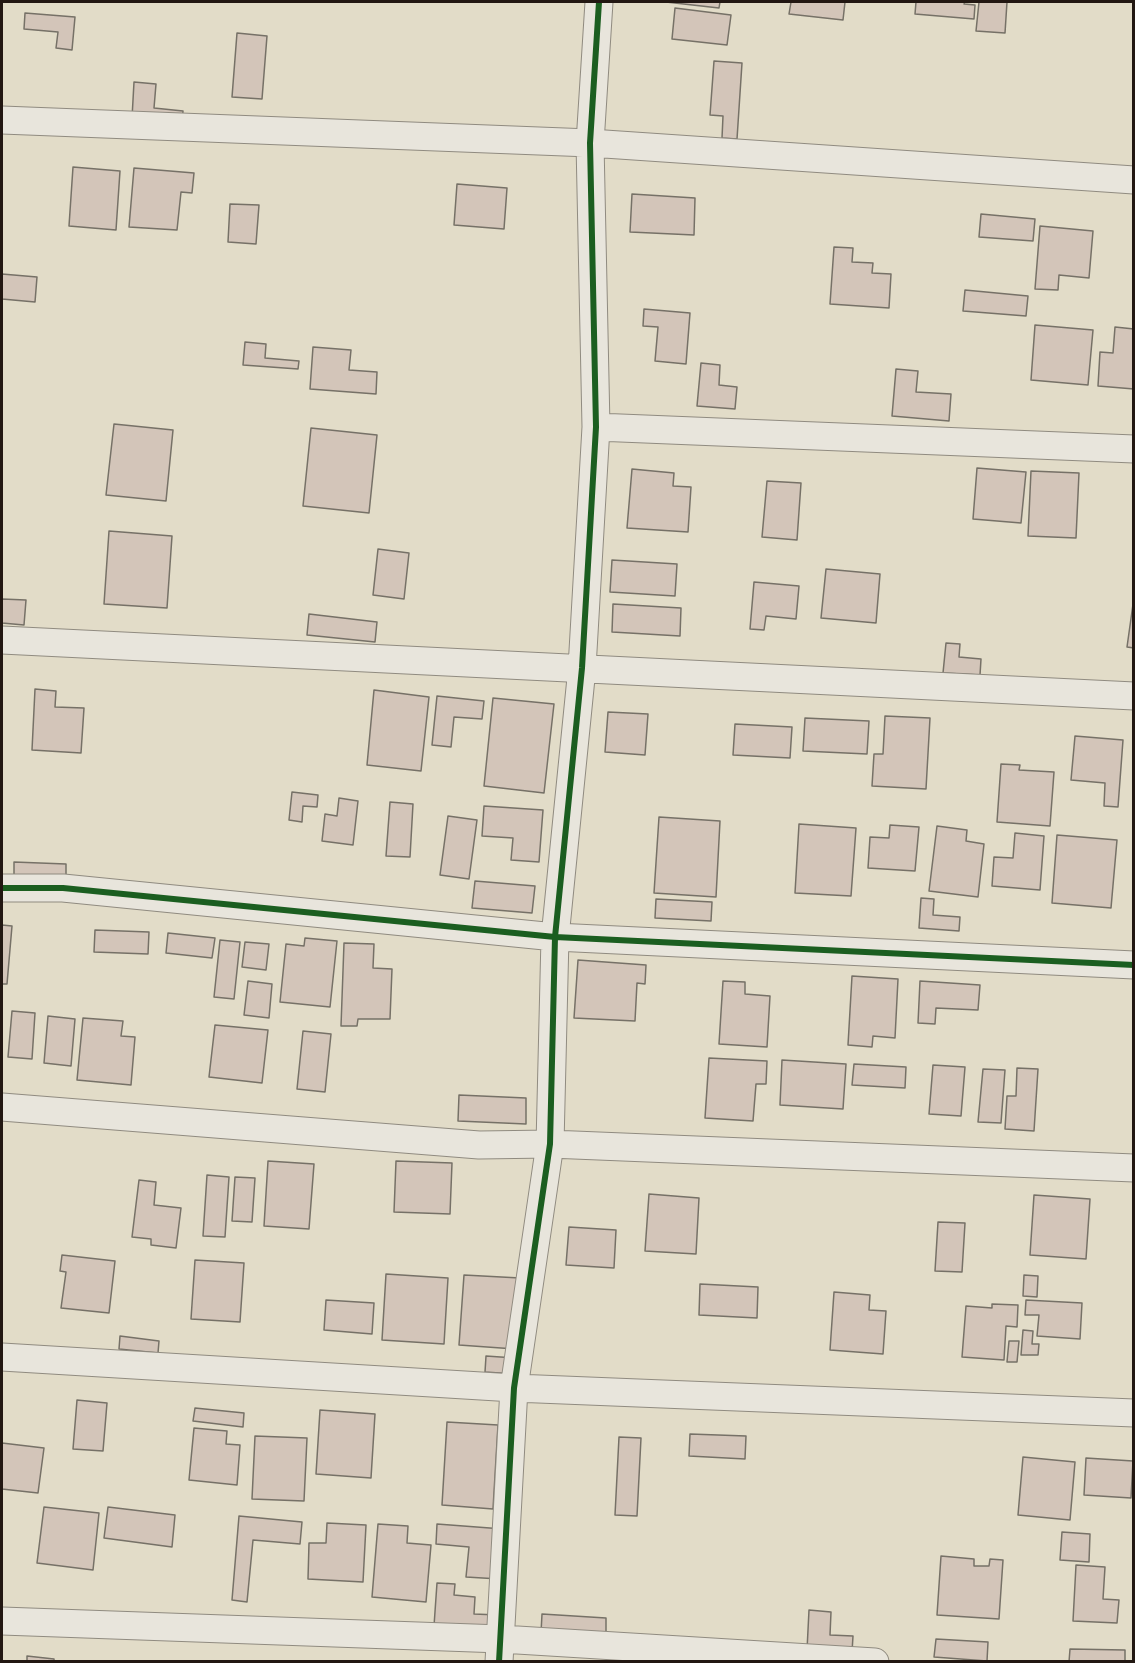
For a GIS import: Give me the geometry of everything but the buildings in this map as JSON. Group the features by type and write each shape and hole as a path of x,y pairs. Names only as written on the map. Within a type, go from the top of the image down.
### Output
{"street":[{"path":"500,1650 514,1388 550,1143 555,937 582,668 596,427 590,143 599,2"},
{"path":"2,120 590,143 1134,180"},
{"path":"596,427 1134,449"},
{"path":"2,640 1134,696"},
{"path":"2,888 63,888 555,937 1134,965"},
{"path":"2,1107 479,1144 550,1143 1134,1168"},
{"path":"2,1357 514,1388 1134,1413"},
{"path":"2,1621 500,1650 875,1662"}],"cycle path":[{"path":"499,1662 514,1388 550,1144 555,937 582,668 596,427 590,143 599,2"},
{"path":"2,888 63,888 555,937 1134,965"}]}
